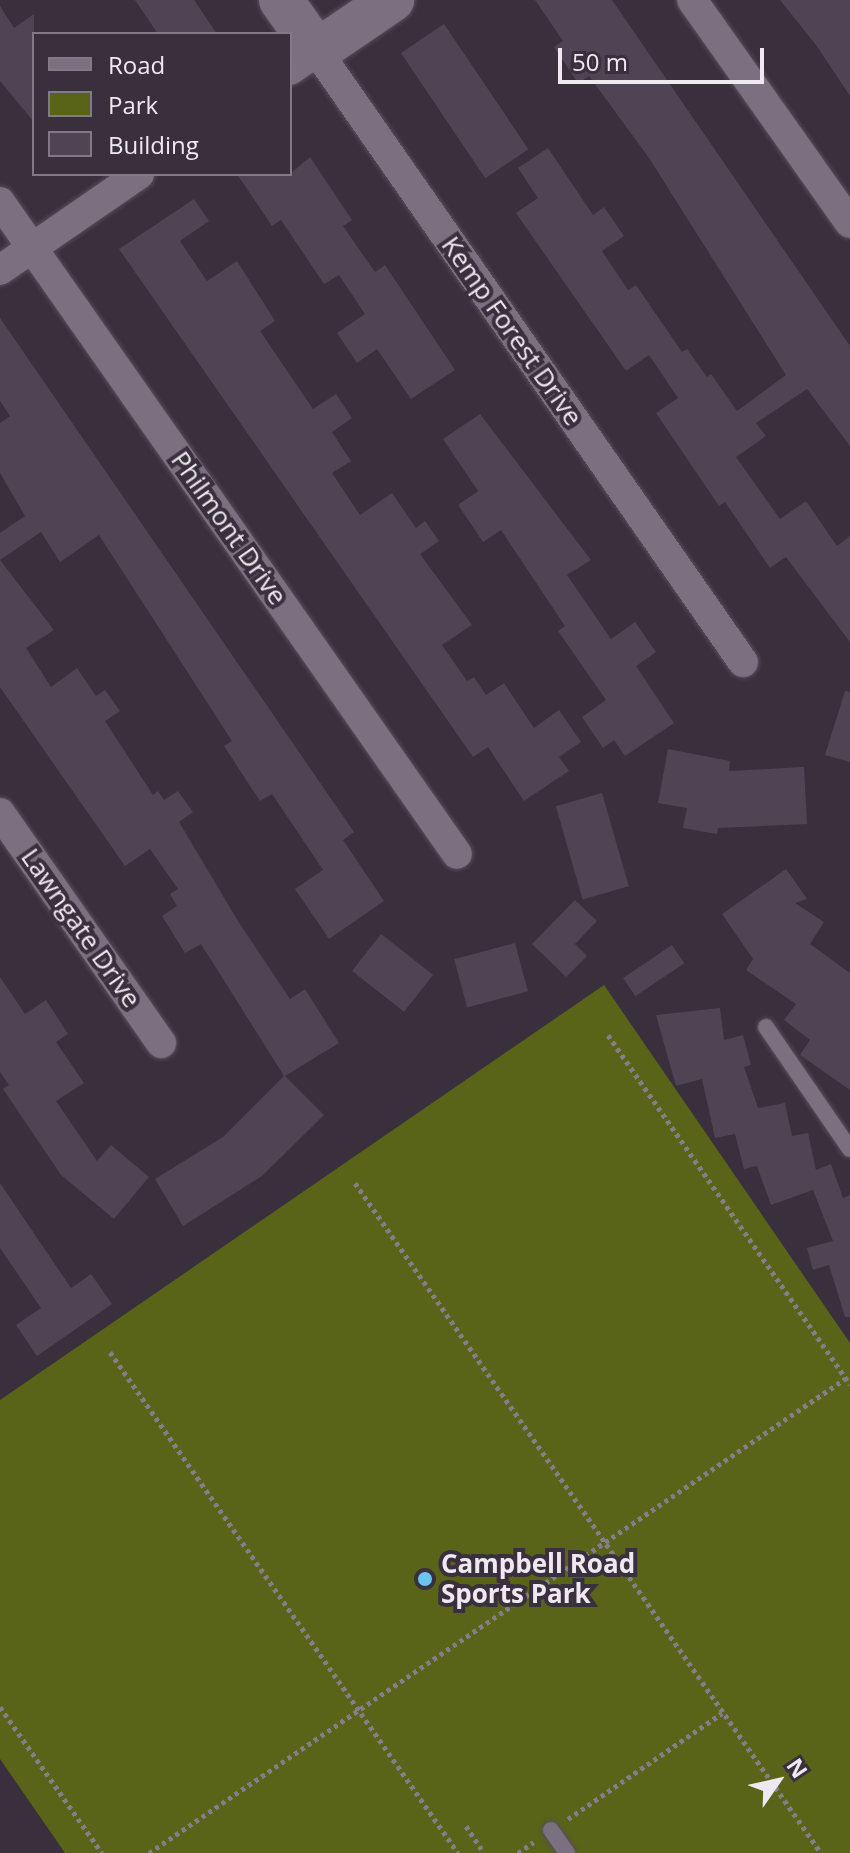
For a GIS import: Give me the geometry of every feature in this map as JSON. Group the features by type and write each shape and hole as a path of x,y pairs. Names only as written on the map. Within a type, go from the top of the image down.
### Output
{"street":[{"name":"Kemp Forest Drive","path":"281,0 304,61 743,662"},
{"path":"304,61 392,0"},
{"path":"692,0 850,223"},
{"path":"0,270 136,176"},
{"name":"Philmont Drive","path":"0,202 457,854"},
{"name":"Lawngate Drive","path":"0,813 161,1043"}],"lane":[{"path":"766,1027 850,1149"},
{"path":"551,1830 567,1853"}],"path":[{"path":"608,1035 850,1384"},
{"path":"355,1183 821,1853"},
{"path":"110,1352 458,1853"},
{"path":"149,1853 605,1546 846,1378"},
{"path":"0,1707 102,1853"},
{"path":"518,1853 722,1713"},
{"path":"466,1826 484,1853"}],"green space":[{"name":"Campbell Road Sports Park","path":"604,985 850,1343 850,1853 65,1853 0,1759 0,1400"}],"building":[{"path":"135,0 194,0 216,32 157,32"},
{"path":"535,0 612,0 850,346 850,446 807,389 756,423 766,436 736,457 780,519 806,501 837,546 850,536 850,642 786,557 770,568 725,502 719,506 656,413 678,398 649,355 626,371 516,213 538,198 518,168 548,148 593,215 604,207 624,236 602,251 628,290 636,285 682,352 687,349 707,377 711,374 737,411 786,375 649,158 589,76 578,83 554,47 563,41"},
{"path":"780,0 850,0 850,96 816,45"},
{"path":"0,6 14,28 34,14 32,120 0,81"},
{"path":"444,24 528,149 485,178 401,53"},
{"path":"310,157 352,220 343,226 375,272 385,265 455,370 411,399 377,349 357,363 337,333 365,314 339,275 324,284 281,220 272,226 238,176 292,176 292,172"},
{"path":"194,199 209,221 180,241 207,281 237,261 275,321 260,331 313,409 336,394 352,418 332,432 351,461 332,473 360,515 392,493 416,528 425,521 439,541 420,554 472,625 442,645 467,681 474,677 486,695 504,683 534,728 559,710 581,742 559,757 569,771 524,801 488,747 473,757 119,249"},
{"path":"0,318 354,832 343,840 384,901 329,939 295,889 323,870 272,794 260,801 224,746 232,741 99,535 60,562 41,532 0,560 0,533 25,516 0,473 0,423 10,416 0,401"},
{"path":"480,414 591,560 567,575 611,639 635,622 656,652 636,666 674,723 625,756 614,740 603,748 582,717 606,700 558,631 565,626 501,530 483,542 458,505 478,491 443,439"},
{"path":"0,560 54,630 26,648 51,687 77,668 96,696 105,690 120,711 105,721 153,795 158,791 164,800 178,791 193,812 179,822 238,921 290,999 305,989 339,1043 285,1076 324,1115 262,1176 183,1226 155,1179 223,1137 284,1076 201,944 185,953 162,916 177,906 170,894 178,889 150,849 125,866 0,687"},
{"path":"845,691 850,692 850,762 825,755"},
{"path":"668,749 730,761 729,771 804,767 807,824 718,828 717,834 683,828 687,808 658,803"},
{"path":"602,793 629,886 583,899 556,806"},
{"path":"786,869 807,899 795,903 824,922 810,944 850,973 850,1090 800,1055 810,1040 784,1020 796,1004 746,970 753,959 722,914"},
{"path":"575,900 597,921 575,944 587,956 566,977 532,944"},
{"path":"381,934 433,975 404,1012 352,971"},
{"path":"515,943 528,991 467,1008 454,959"},
{"path":"672,945 684,963 635,996 623,978"},
{"path":"0,977 25,1014 46,1000 68,1034 56,1042 84,1083 56,1101 97,1161 111,1145 149,1177 114,1219 61,1175 3,1089 9,1085 0,1072"},
{"path":"720,1008 724,1040 743,1035 751,1065 744,1067 758,1108 785,1103 792,1136 808,1133 816,1170 831,1164 843,1198 850,1195 850,1317 845,1317 829,1265 813,1270 807,1248 833,1241 813,1190 771,1205 757,1166 744,1169 735,1134 715,1138 702,1079 676,1086 656,1015"},
{"path":"0,1183 71,1288 91,1274 112,1304 37,1356 16,1325 41,1308 0,1248"}],"place":[{"name":"Campbell Road Sports Park","path":"425,1579"}]}
